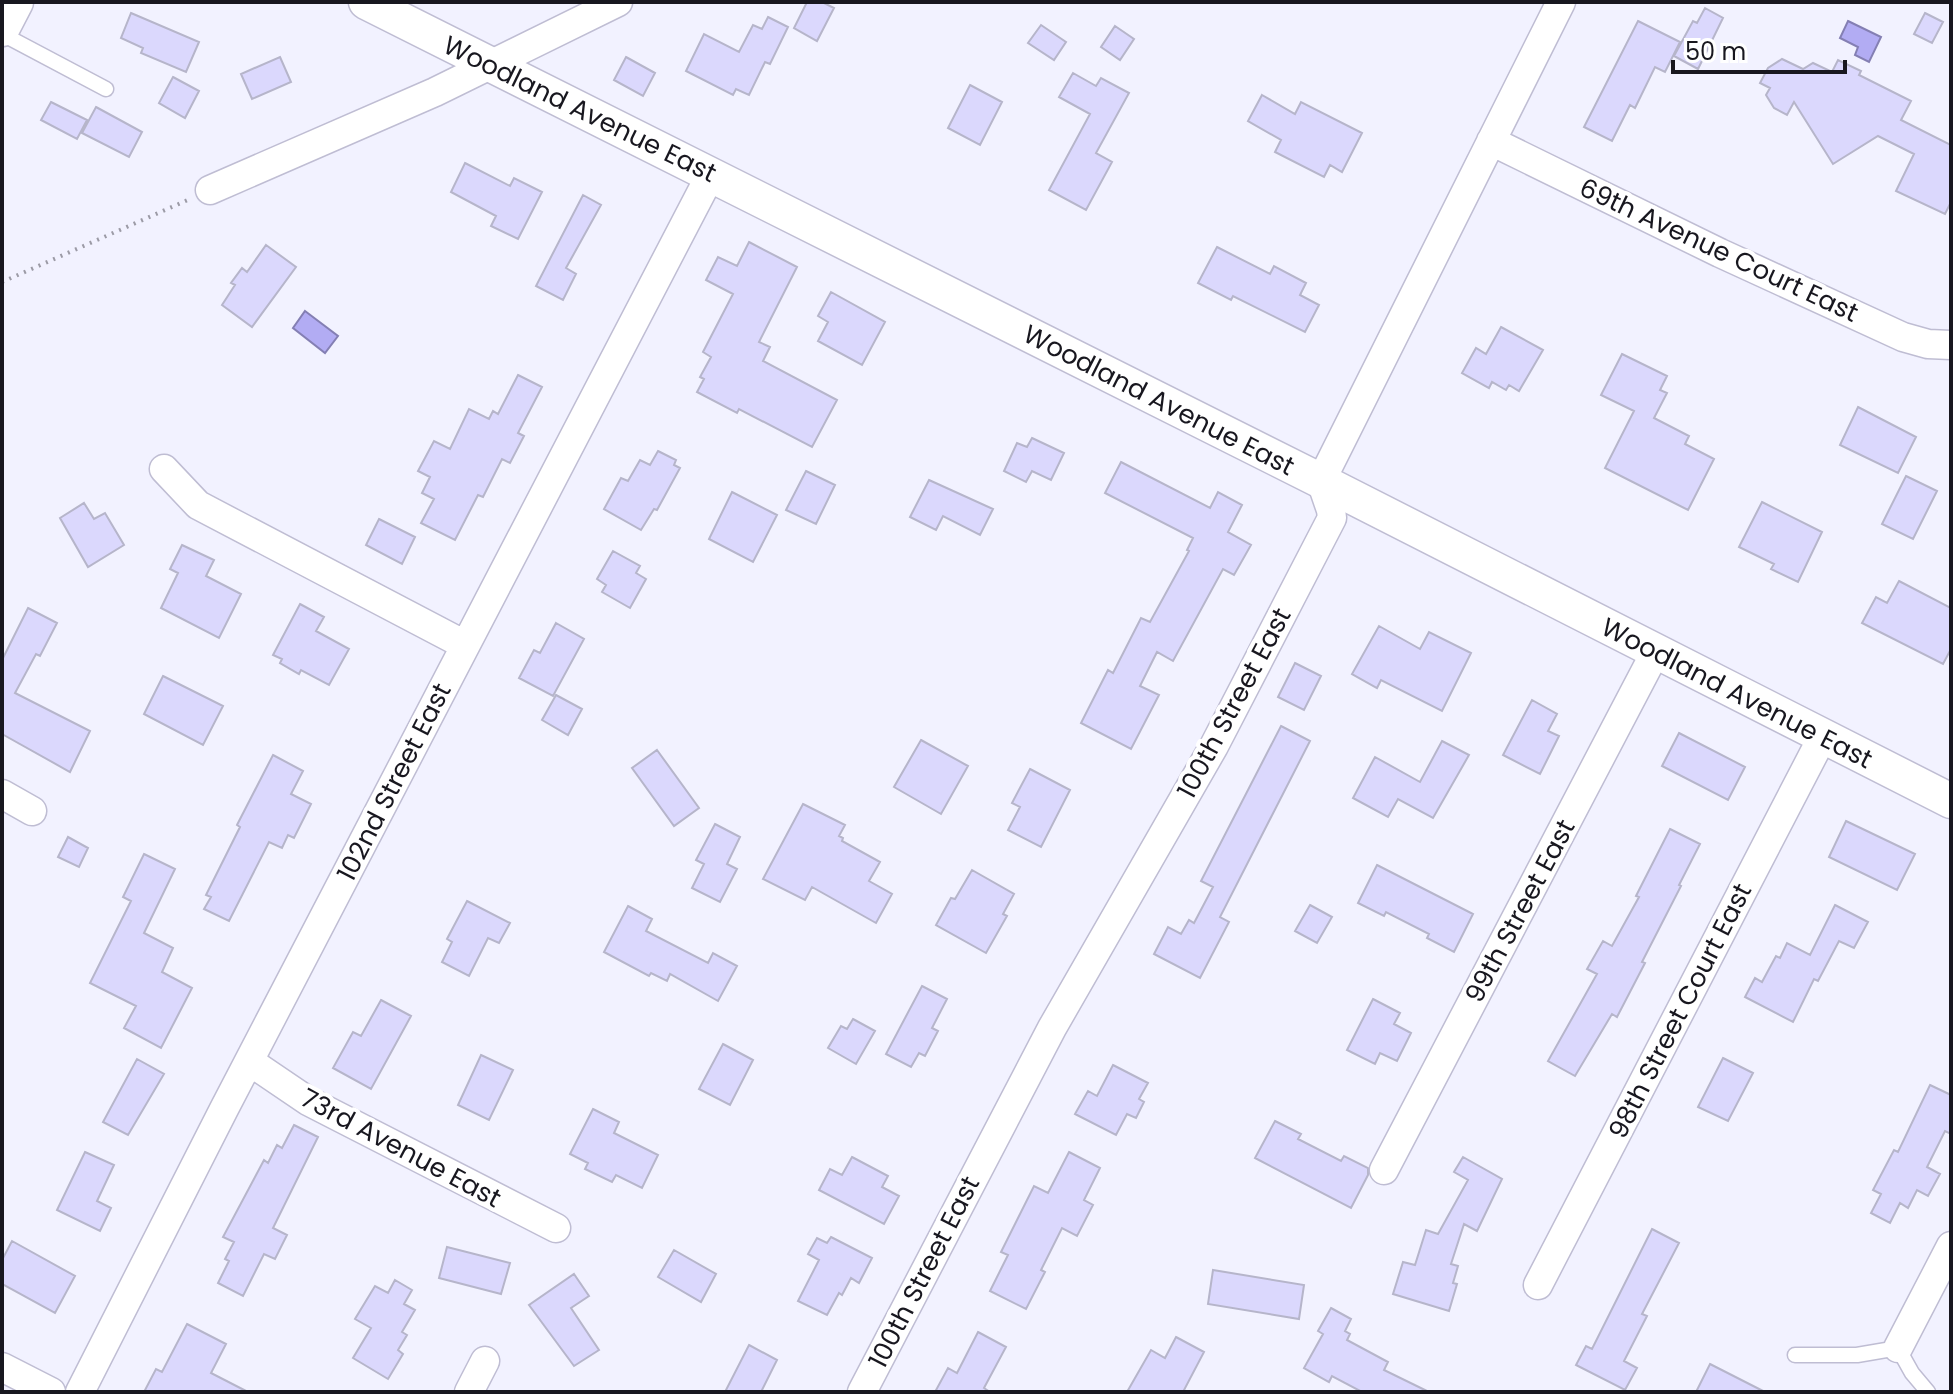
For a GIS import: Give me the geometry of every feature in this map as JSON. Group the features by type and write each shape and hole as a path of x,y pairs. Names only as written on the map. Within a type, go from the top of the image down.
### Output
{"street":[{"path":"2,31 16,2"},
{"name":"Woodland Avenue East","path":"366,2 1951,801"},
{"path":"210,190 435,92 618,2"},
{"path":"1321,481 1561,2"},
{"name":"69th Avenue Court East","path":"1491,141 1720,253 1903,337 1928,344 1951,345"},
{"name":"102nd Street East","path":"80,1392 711,174"},
{"path":"164,469 198,505 465,645"},
{"name":"100th Street East","path":"862,1392 1052,1028 1214,746 1332,518 1321,481"},
{"name":"99th Street East","path":"1384,1170 1656,651"},
{"name":"98th Street Court East","path":"1538,1285 1823,736"},
{"path":"2,794 32,811"},
{"name":"73rd Avenue East","path":"249,1061 308,1101 556,1228"},
{"path":"1898,1348 1951,1246"},
{"path":"469,1392 485,1361"},
{"path":"2,1367 51,1392"}],"lane":[{"path":"2,31 106,89"},
{"path":"1795,1355 1857,1355 1898,1348 1912,1373 1928,1392"}],"path":[{"path":"2,282 210,190"}],"shaded area":[{"path":"1848,21 1881,37 1869,62 1855,55 1858,47 1840,38"},
{"path":"305,311 338,336 325,353 293,328"}],"building":[{"path":"807,2 822,2 834,8 817,41 794,28"},
{"path":"1705,8 1723,18 1698,69 1674,56 1693,21 1697,23"},
{"path":"131,13 199,42 186,72 141,53 143,48 121,38"},
{"path":"1925,13 1943,22 1932,43 1914,34"},
{"path":"768,17 788,27 770,64 765,62 749,95 736,89 733,95 686,71 704,34 739,52 753,25 762,29"},
{"path":"1638,21 1680,42 1665,72 1655,67 1635,108 1630,105 1612,141 1584,127"},
{"path":"1041,25 1066,42 1054,60 1028,43"},
{"path":"1115,26 1134,39 1120,60 1101,47"},
{"path":"280,57 291,82 252,99 241,74"},
{"path":"626,57 655,73 643,96 614,80"},
{"path":"1782,59 1803,69 1813,63 1832,72 1838,60 1861,71 1859,75 1911,101 1901,120 1951,145 1951,202 1945,214 1896,191 1914,154 1878,136 1833,164 1794,102 1787,115 1774,108 1766,95 1770,88 1760,83 1768,68"},
{"path":"1073,73 1096,86 1101,78 1129,93 1096,153 1112,162 1086,210 1049,190 1090,114 1059,97"},
{"path":"173,77 199,91 185,118 159,103"},
{"path":"970,85 1002,102 980,145 948,128"},
{"path":"1262,95 1295,114 1301,102 1362,133 1342,172 1330,165 1324,177 1275,152 1281,140 1248,121"},
{"path":"51,102 87,120 77,139 41,120"},
{"path":"96,107 142,132 129,157 82,133"},
{"path":"465,163 510,186 514,178 542,192 518,239 491,226 496,216 451,192"},
{"path":"583,195 601,205 566,268 576,274 563,300 536,286"},
{"path":"749,242 797,267 759,342 770,347 763,361 837,400 812,447 739,409 737,413 697,392 704,379 700,377 711,357 703,352 733,294 706,280 718,257 737,266"},
{"path":"266,245 296,267 252,327 222,305 235,285 231,283 242,268 247,272"},
{"path":"1217,247 1270,274 1274,266 1306,283 1300,295 1319,305 1305,332 1233,296 1231,300 1198,283"},
{"path":"831,292 885,322 862,365 818,341 828,322 818,316"},
{"path":"1501,327 1543,350 1519,391 1509,385 1506,390 1492,382 1489,388 1462,373 1476,348 1486,354"},
{"path":"1622,354 1667,376 1660,390 1667,393 1654,418 1689,436 1685,444 1714,459 1688,510 1605,468 1634,411 1601,395"},
{"path":"518,375 542,387 518,433 524,436 510,463 502,459 483,497 478,495 455,540 421,523 434,499 422,493 430,477 418,471 434,441 450,449 469,409 489,419 493,411 498,414"},
{"path":"1858,407 1916,437 1898,473 1840,445"},
{"path":"1032,438 1064,453 1051,480 1032,471 1026,482 1004,471 1017,443 1027,447"},
{"path":"658,451 676,460 674,465 680,468 657,510 654,509 641,530 604,509 621,478 628,481 640,460 650,465"},
{"path":"1121,462 1210,508 1218,492 1242,505 1228,532 1251,545 1234,575 1223,569 1173,661 1157,652 1140,686 1159,695 1131,749 1081,723 1108,670 1113,673 1141,618 1150,622 1193,538 1105,493"},
{"path":"806,471 835,485 816,524 786,510"},
{"path":"1906,476 1937,491 1913,539 1882,524"},
{"path":"929,480 993,509 980,535 943,516 936,530 910,517"},
{"path":"732,492 777,515 753,562 709,539"},
{"path":"1762,502 1822,532 1798,582 1771,569 1774,564 1739,547"},
{"path":"84,503 94,519 105,513 124,545 88,567 60,518"},
{"path":"379,519 415,537 402,564 366,545"},
{"path":"182,545 214,560 206,576 241,594 219,638 161,608 178,573 170,569"},
{"path":"613,551 640,566 636,573 646,579 630,608 602,592 606,585 597,579"},
{"path":"1899,581 1951,608 1951,649 1943,664 1862,623 1876,597 1887,603"},
{"path":"300,604 324,617 316,631 349,649 329,685 301,670 299,674 273,655"},
{"path":"28,608 57,623 40,656 36,654 15,693 90,731 70,772 2,734 2,660"},
{"path":"556,623 584,639 553,696 519,678 534,650 540,653"},
{"path":"1379,626 1420,649 1429,632 1471,653 1442,711 1381,680 1377,688 1352,674"},
{"path":"1295,663 1321,676 1304,710 1278,697"},
{"path":"163,676 223,706 203,745 144,714"},
{"path":"556,695 582,709 568,735 542,720"},
{"path":"1532,700 1557,714 1548,731 1559,736 1540,774 1503,755"},
{"path":"1281,726 1310,741 1220,917 1229,922 1200,978 1154,954 1168,927 1181,934 1189,920 1194,923 1213,887 1201,881"},
{"path":"1679,733 1745,767 1728,800 1662,766"},
{"path":"921,740 968,766 941,814 894,787"},
{"path":"1442,741 1469,755 1433,818 1398,799 1388,817 1353,798 1375,757 1420,782"},
{"path":"657,750 699,808 674,826 632,768"},
{"path":"273,755 303,771 291,794 311,804 294,838 288,835 282,848 269,842 229,921 204,909 211,897 206,895"},
{"path":"1030,769 1070,790 1041,847 1008,830 1020,807 1012,803"},
{"path":"803,804 845,825 839,836 843,838 842,841 880,862 869,881 892,894 876,923 812,887 805,900 763,879"},
{"path":"1846,821 1915,854 1897,890 1829,857"},
{"path":"715,824 740,837 727,864 737,869 720,902 692,888 704,864 696,860"},
{"path":"1670,829 1700,844 1617,1017 1612,1014 1575,1076 1548,1061 1597,974 1587,969 1603,941 1612,946 1639,897 1636,896"},
{"path":"68,837 88,848 79,867 58,857"},
{"path":"144,854 175,869 144,933 173,948 162,972 192,988 161,1048 124,1028 136,1006 90,983 131,901 123,897"},
{"path":"1377,865 1473,914 1454,952 1427,938 1429,934 1386,912 1384,916 1358,903"},
{"path":"972,870 1014,894 1003,914 1007,916 986,953 936,925"},
{"path":"467,901 510,923 499,943 488,938 469,976 442,962 452,942 447,939"},
{"path":"1310,905 1332,917 1317,943 1295,931"},
{"path":"1835,905 1868,922 1854,948 1839,941 1818,981 1814,979 1793,1022 1745,997 1755,978 1762,982 1787,943 1810,955"},
{"path":"628,906 652,919 646,931 708,963 713,953 737,966 718,1001 670,974 667,981 651,973 649,976 604,952"},
{"path":"922,986 947,999 932,1028 938,1031 925,1056 919,1053 911,1067 886,1054"},
{"path":"1373,999 1400,1013 1394,1024 1411,1033 1397,1061 1380,1053 1375,1064 1347,1050"},
{"path":"381,1000 411,1016 371,1089 333,1068 353,1032 361,1036"},
{"path":"853,1019 875,1031 856,1064 828,1048 841,1026 847,1029"},
{"path":"723,1044 753,1060 730,1105 699,1089"},
{"path":"481,1055 513,1070 489,1120 458,1105"},
{"path":"1723,1058 1753,1073 1728,1121 1698,1107"},
{"path":"137,1059 164,1074 128,1135 103,1122"},
{"path":"1113,1065 1148,1083 1139,1099 1144,1102 1136,1118 1127,1114 1116,1135 1075,1114 1088,1091 1097,1096"},
{"path":"1930,1085 1951,1095 1951,1134 1945,1131 1927,1167 1940,1174 1928,1196 1917,1190 1908,1208 1900,1203 1890,1223 1871,1213 1881,1194 1873,1190 1894,1150 1898,1152"},
{"path":"593,1109 619,1122 614,1133 658,1155 642,1188 616,1175 612,1182 585,1169 588,1163 570,1154"},
{"path":"1275,1121 1301,1134 1298,1139 1341,1161 1344,1156 1368,1168 1368,1175 1351,1208 1255,1158"},
{"path":"294,1125 318,1137 273,1228 287,1235 275,1259 264,1254 243,1296 218,1283 234,1242 223,1237 264,1160 268,1163 277,1145 282,1148"},
{"path":"85,1152 114,1165 97,1201 111,1208 100,1231 57,1210"},
{"path":"1069,1152 1100,1168 1084,1200 1093,1205 1077,1236 1062,1228 1026,1309 990,1291 1008,1255 1001,1252 1034,1186 1048,1193"},
{"path":"852,1157 888,1176 882,1187 899,1196 884,1224 819,1190 830,1169 842,1175"},
{"path":"1463,1157 1502,1179 1477,1231 1464,1224 1451,1264 1458,1266 1453,1283 1457,1284 1449,1311 1393,1294 1403,1262 1415,1265 1426,1230 1438,1234 1468,1180 1454,1172"},
{"path":"1652,1229 1679,1243 1642,1314 1647,1316 1624,1361 1637,1368 1625,1390 1576,1365 1586,1346 1592,1349"},
{"path":"831,1237 872,1258 859,1283 851,1278 827,1315 798,1301 819,1260 808,1254 817,1238 827,1243"},
{"path":"12,1241 75,1276 55,1313 2,1284 2,1260"},
{"path":"447,1247 510,1263 501,1294 439,1278"},
{"path":"674,1250 716,1274 701,1302 658,1277"},
{"path":"1213,1270 1304,1285 1299,1319 1208,1304"},
{"path":"574,1274 589,1296 571,1308 599,1350 574,1366 529,1305"},
{"path":"395,1280 412,1290 404,1304 415,1310 402,1332 407,1335 398,1350 403,1354 388,1379 353,1358 371,1328 355,1319 375,1286 388,1293"},
{"path":"1331,1308 1351,1319 1345,1331 1350,1334 1347,1340 1388,1362 1384,1370 1429,1392 1362,1392 1332,1376 1329,1382 1304,1368 1323,1334 1318,1331"},
{"path":"187,1324 226,1344 211,1373 248,1392 144,1392 156,1369 162,1372"},
{"path":"978,1332 1006,1347 984,1388 990,1392 935,1392 948,1368 957,1373"},
{"path":"1176,1337 1204,1352 1183,1392 1127,1392 1151,1350 1165,1358"},
{"path":"749,1345 777,1360 761,1392 725,1392"},
{"path":"1710,1364 1765,1392 1696,1392"}]}
